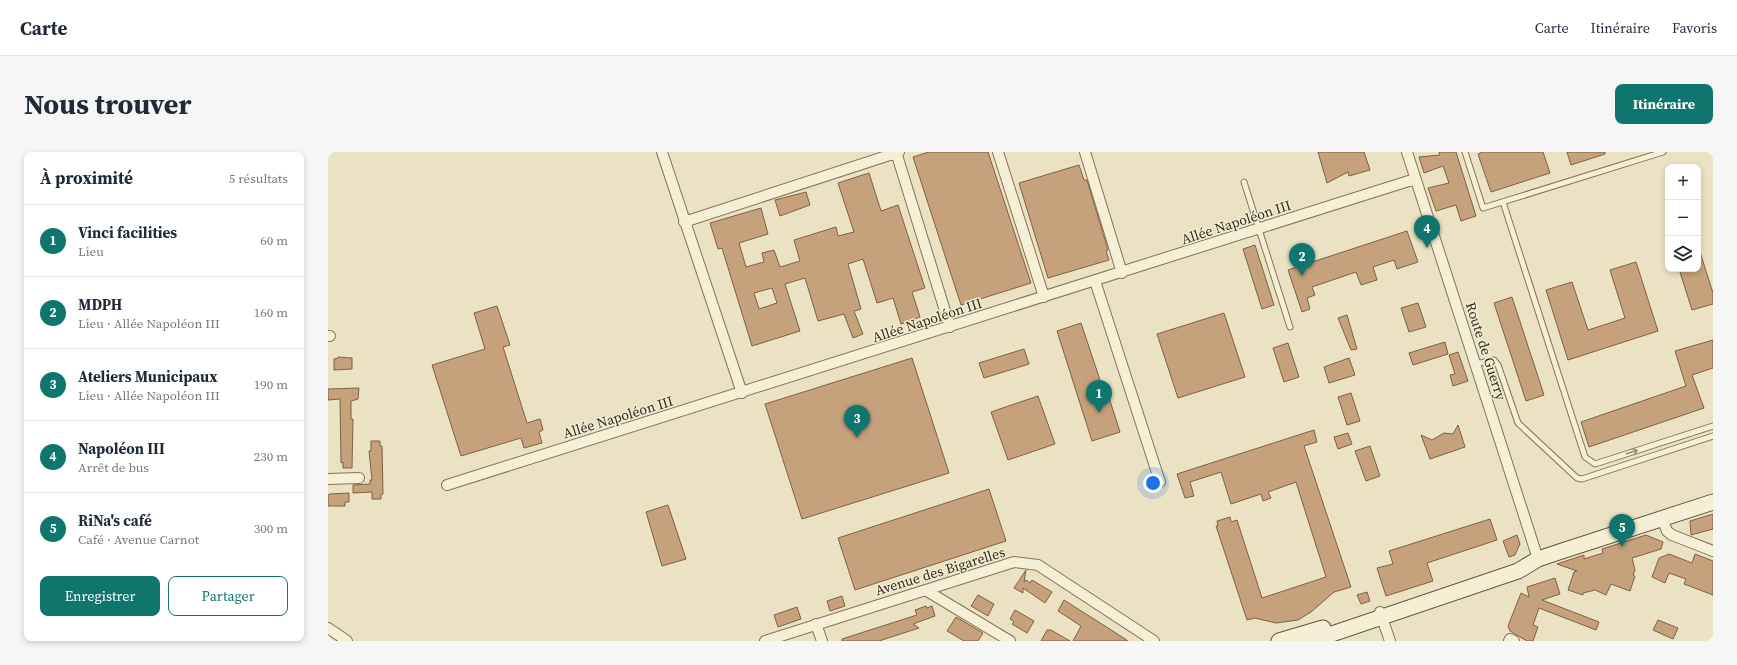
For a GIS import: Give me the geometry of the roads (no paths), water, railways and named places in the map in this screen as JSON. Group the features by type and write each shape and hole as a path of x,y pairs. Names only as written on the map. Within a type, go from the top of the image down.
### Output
{"main road":[{"path":"1278,641 1381,613 1518,571 1538,559 1713,502"},
{"path":"1311,641 1381,613"}],"street":[{"path":"662,152 742,393"},
{"path":"684,222 897,152 950,327"},
{"path":"998,152 1044,297"},
{"path":"1086,152 1122,273"},
{"name":"Route de Guerry","path":"1407,152 1538,559"},
{"name":"Allée Napoléon III","path":"447,485 1122,273 1415,179"},
{"path":"1095,281 1160,482"},
{"path":"328,479 359,478"},
{"path":"1662,518 1667,531 1672,535 1713,552"},
{"name":"Avenue des Bigarelles","path":"765,641 816,624 927,591 1014,562 1038,565 1154,641"},
{"path":"927,591 1010,641"},
{"path":"1381,613 1390,641"},
{"path":"816,624 822,641"},
{"path":"328,628 347,641"}],"lane":[{"path":"1465,152 1483,208 1663,152"},
{"path":"1244,182 1290,327"},
{"path":"1503,202 1585,458 1595,464 1713,426"},
{"path":"1475,364 1494,360 1498,365 1518,423 1577,478 1582,479 1713,436"}],"place":[{"name":"Napoléon III","path":"1427,248"},
{"name":"MDPH","path":"1302,276"},
{"name":"Vinci facilities","path":"1099,413"},
{"name":"Ateliers Municipaux","path":"857,438"},
{"name":"RiNa's café","path":"1622,547"}]}
